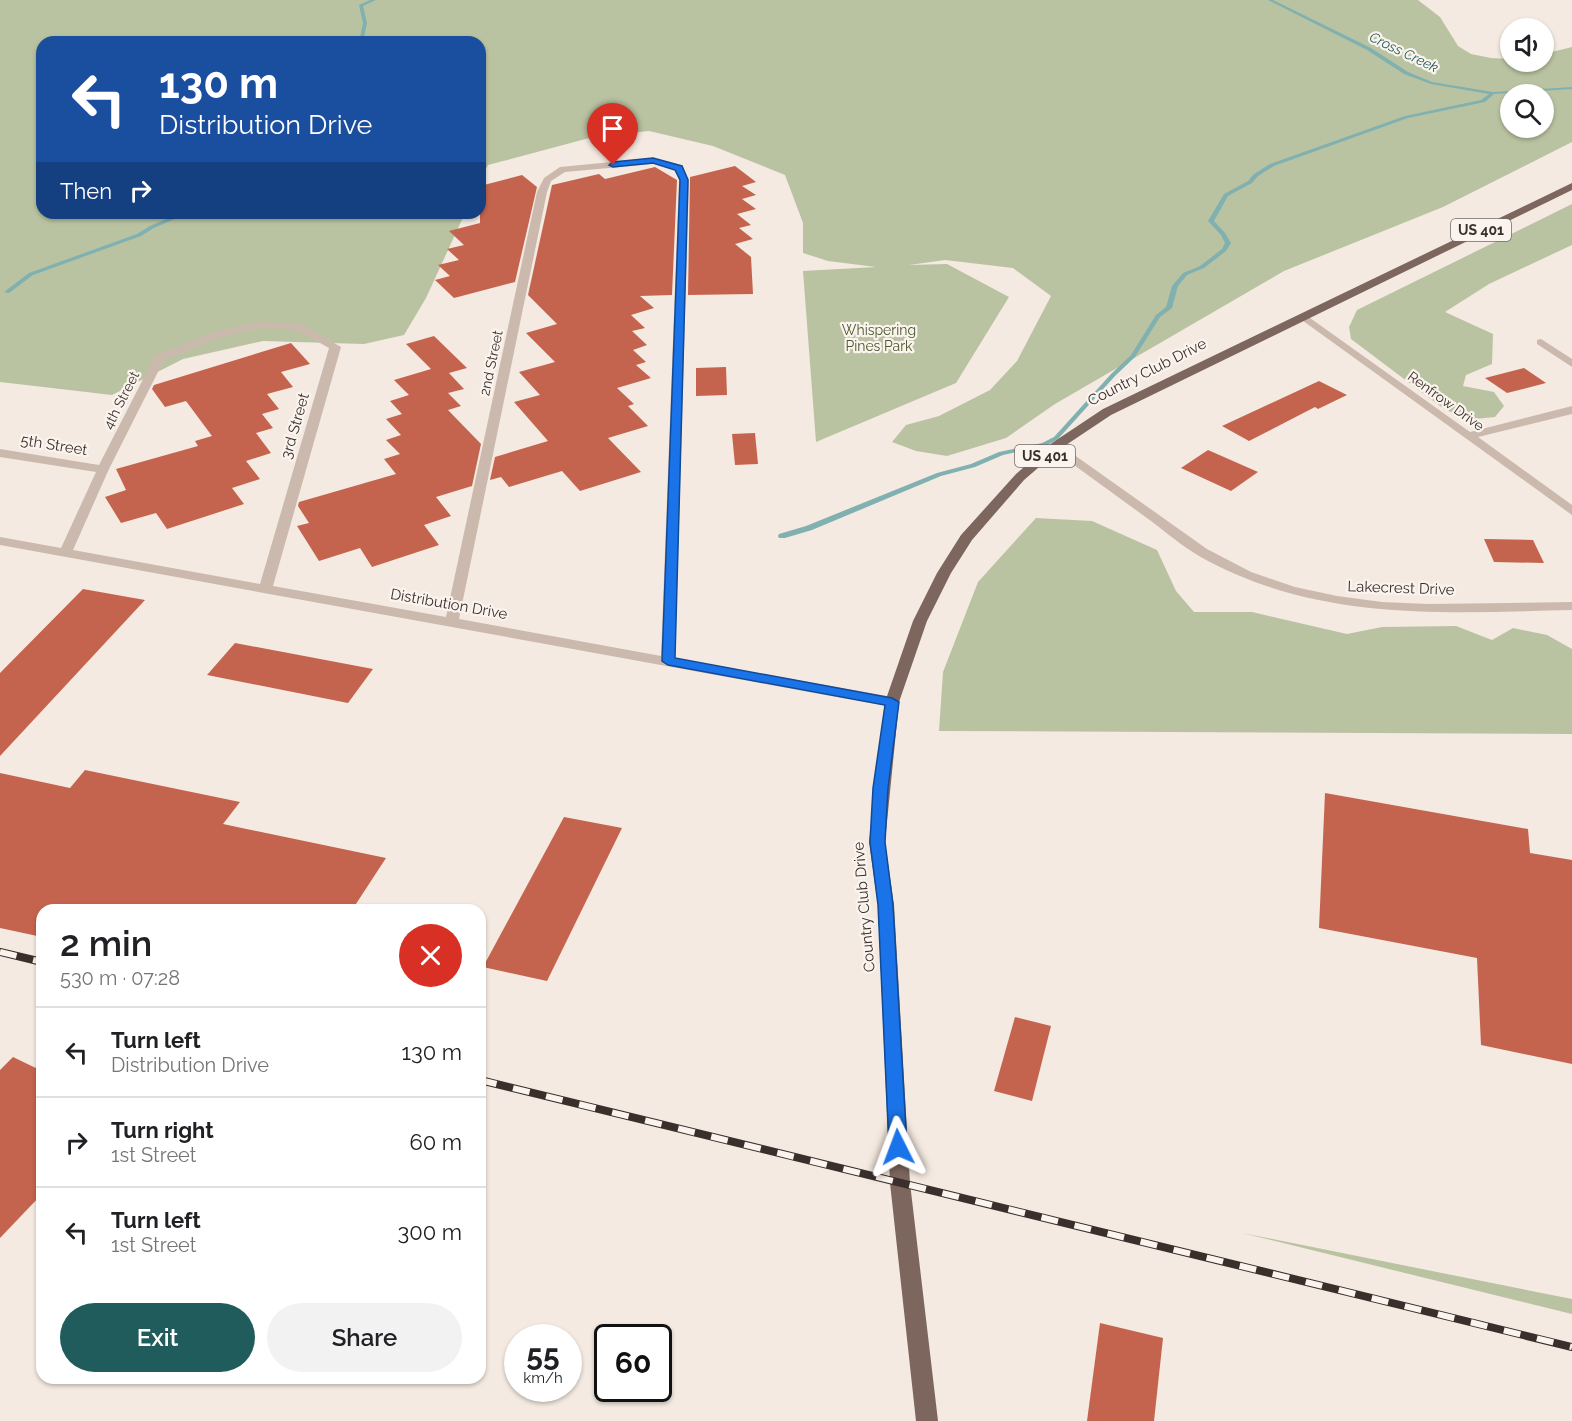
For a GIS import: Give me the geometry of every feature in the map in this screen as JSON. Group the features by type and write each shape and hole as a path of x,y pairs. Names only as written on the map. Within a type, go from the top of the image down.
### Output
{"main road":[{"name":"Country Club Drive","path":"927,1421 900,1183 886,905 878,842 881,788 892,702 920,621 949,565 992,506 1020,477 1056,446 1107,412 1572,186"}],"street":[{"name":"2nd Street","path":"452,621 544,186 547,180 563,169 653,161 679,168 684,180 668,661"},
{"name":"Renfrow Drive","path":"1303,316 1572,511"},
{"name":"4th Street","path":"65,553 103,469 159,358 221,333 261,326"},
{"name":"3rd Street","path":"261,326 297,326 334,347 265,590"},
{"path":"1541,342 1572,364"},
{"path":"1468,436 1572,410"},
{"name":"Lakecrest Drive","path":"1056,446 1202,552 1237,572 1288,591 1357,605 1392,607 1572,606"},
{"name":"5th Street","path":"0,453 103,469"},
{"name":"Distribution Drive","path":"0,541 892,702"}],"green space":[{"name":"Whispering Pines Park","path":"0,0 1418,0 1440,17 1458,46 1471,54 1500,58 1500,72 1554,72 1554,52 1572,47 1572,142 1443,207 1284,271 1055,404 1006,438 947,456 916,451 892,442 906,425 939,416 990,390 1017,361 1051,296 1013,268 945,260 909,265 947,264 1009,297 956,383 816,442 803,271 876,267 828,261 803,253 803,223 785,175 713,146 649,131 593,137 488,165 486,169 486,36 36,36 36,219 462,219 426,298 404,335 364,344 263,341 183,359 112,395 0,382"},
{"path":"1572,204 1572,245 1489,284 1445,312 1493,334 1492,364 1466,375 1463,386 1494,392 1504,406 1495,417 1465,420 1440,406 1351,339 1349,327 1357,310"},
{"path":"1036,518 1092,521 1157,550 1176,591 1194,612 1252,612 1347,634 1382,627 1456,626 1492,640 1513,628 1547,635 1572,649 1572,734 939,731 943,672 978,582"},
{"path":"1242,1233 1572,1299 1572,1314"}],"building":[{"path":"735,166 756,182 742,186 756,195 742,199 756,209 737,214 751,225 739,228 753,239 735,244 751,257 753,294 688,295 690,177"},
{"path":"655,167 677,180 672,295 640,296 654,308 631,315 645,328 632,331 647,345 633,350 646,362 636,365 651,378 617,388 634,404 628,406 648,426 608,438 641,472 580,491 562,471 509,487 501,477 490,480 495,457 548,441 514,402 540,395 519,372 555,362 526,333 557,324 528,295 552,185 599,174 605,179"},
{"path":"522,175 537,187 515,282 454,298 435,280 450,276 438,265 459,260 447,249 464,245 449,231 480,223 480,219 486,219 486,184"},
{"path":"434,336 467,368 449,373 464,389 448,393 461,406 448,410 481,444 472,486 436,497 451,516 424,525 439,545 372,567 360,548 319,561 297,526 309,523 298,506 299,502 396,474 384,459 400,454 386,440 401,435 386,419 402,414 390,401 409,395 394,380 431,369 406,344"},
{"path":"291,343 310,364 281,372 293,387 267,394 279,409 262,414 273,428 256,433 271,453 246,461 260,479 232,488 244,504 167,529 156,513 121,523 105,497 126,490 116,469 198,446 195,441 212,436 186,401 165,407 152,389 154,385"},
{"path":"726,367 727,395 696,396 696,368"},
{"path":"1524,368 1546,383 1507,393 1485,378"},
{"path":"1319,381 1347,395 1318,409 1315,407 1249,441 1222,426"},
{"path":"755,433 758,464 735,465 732,434"},
{"path":"1208,450 1258,472 1231,491 1181,468"},
{"path":"1484,539 1533,540 1544,563 1494,562"},
{"path":"83,589 145,600 0,756 0,673"},
{"path":"235,643 373,669 348,703 207,675"},
{"path":"85,770 240,802 223,824 386,858 356,904 36,904 36,936 0,928 0,773 70,788"},
{"path":"1325,793 1528,829 1530,853 1572,860 1572,1064 1481,1045 1477,958 1319,928"},
{"path":"564,817 622,828 547,981 486,968 486,961"},
{"path":"1015,1017 1051,1026 1032,1101 994,1091"},
{"path":"13,1057 36,1068 36,1200 0,1238 0,1070"},
{"path":"1100,1323 1163,1338 1154,1421 1087,1421"}],"waterway":[{"path":"362,36 365,23 361,5 374,0"},
{"name":"Cross Creek","path":"1270,0 1369,49 1406,73 1431,83 1493,93"},
{"name":"Cross Creek","path":"1493,93 1572,88"},
{"path":"782,536 809,528 939,474 973,466 1001,453 1044,445 1056,438 1133,356 1158,316 1169,308 1175,286 1185,274 1202,267 1224,250 1228,243 1211,221 1226,195 1250,182 1256,175 1272,165 1407,117 1483,101 1493,93"},
{"path":"7,292 31,274 139,235 171,219"}],"railway":[{"path":"0,952 36,961"},
{"path":"486,1081 1572,1347"}],"route":[{"path":"613,165 653,161 679,168 684,180 668,661 892,702 881,788 878,842 886,905 898,1147"}]}
